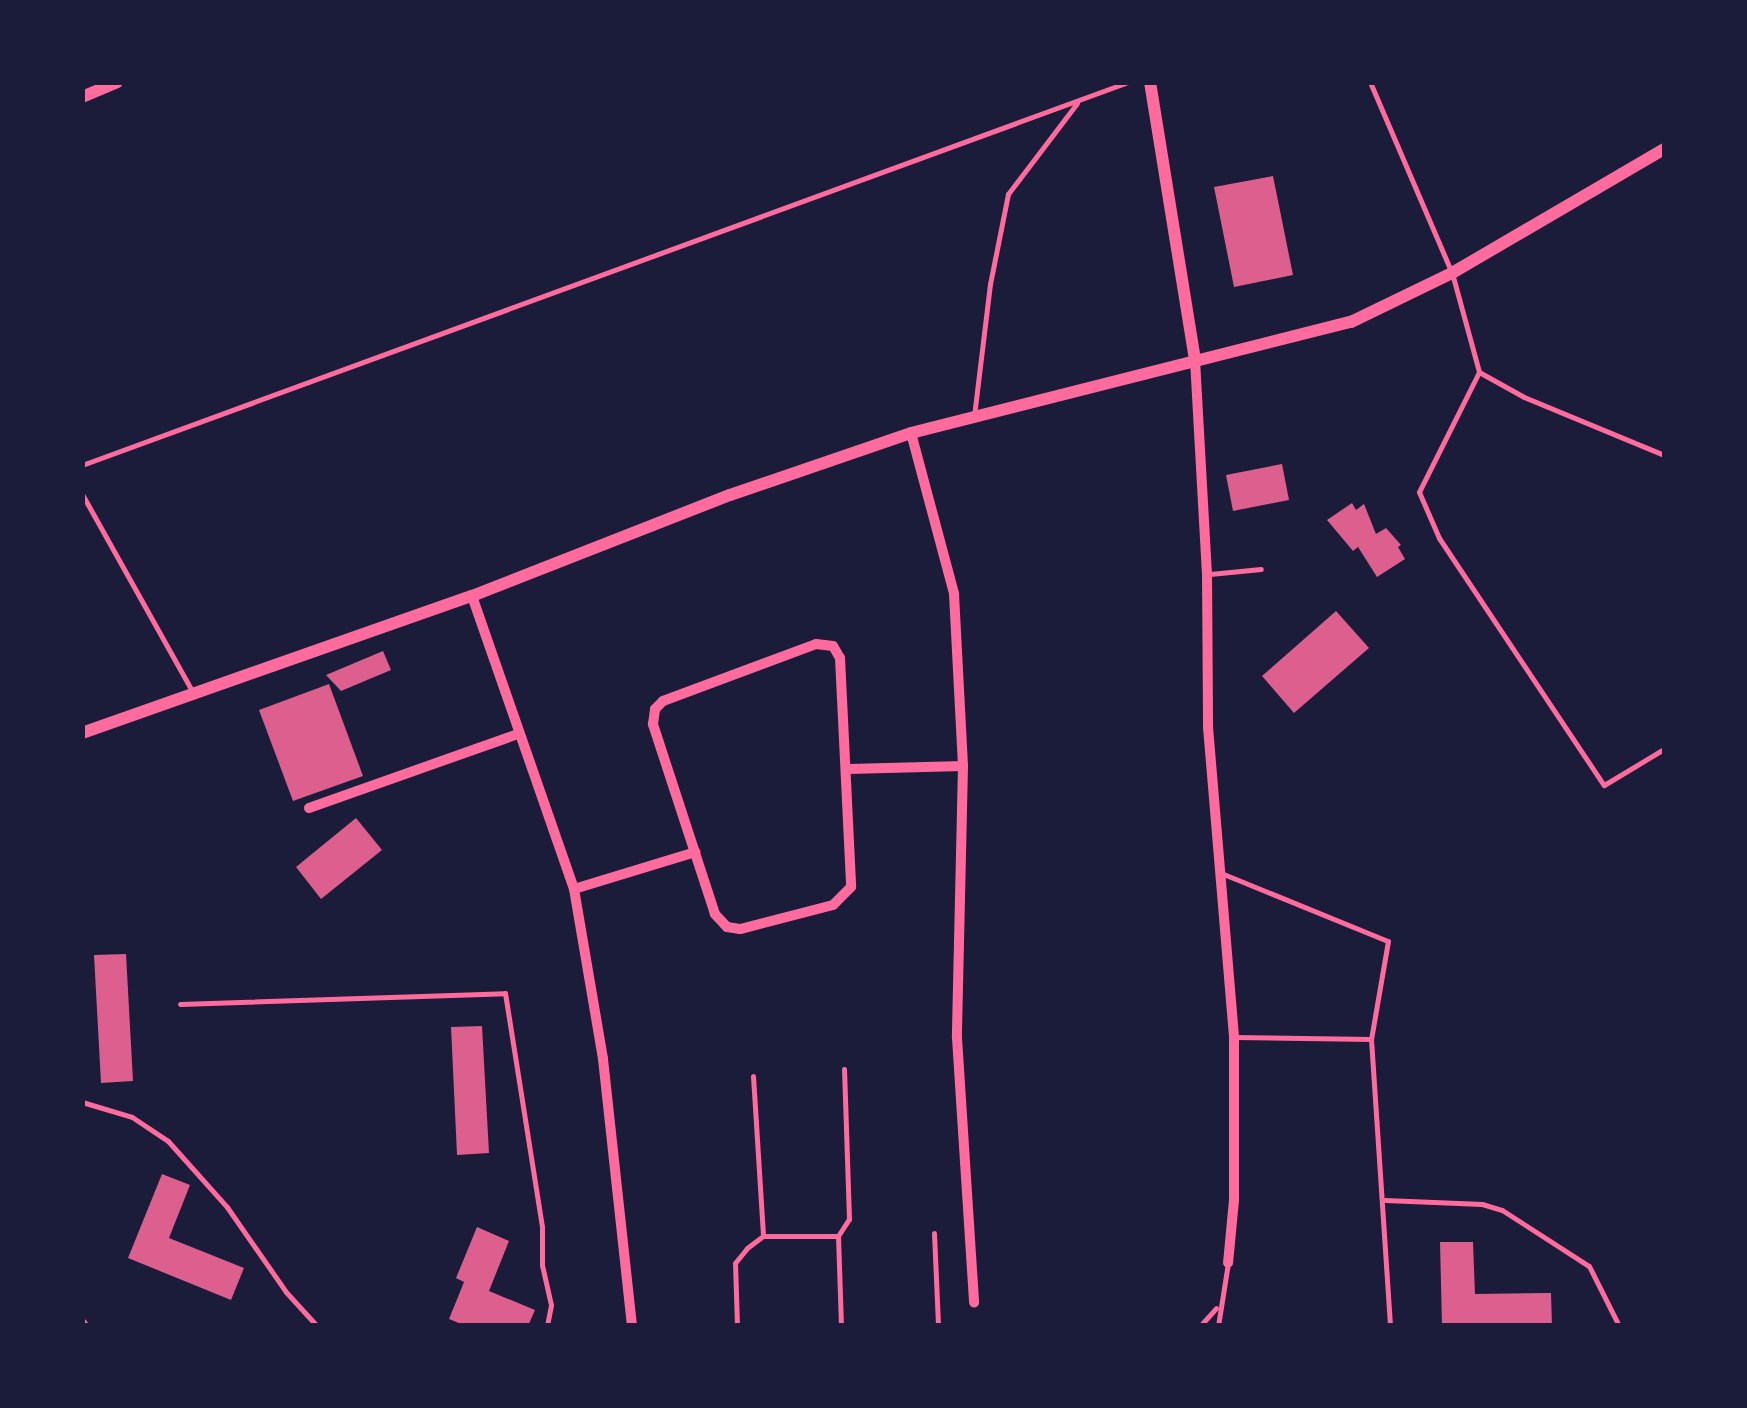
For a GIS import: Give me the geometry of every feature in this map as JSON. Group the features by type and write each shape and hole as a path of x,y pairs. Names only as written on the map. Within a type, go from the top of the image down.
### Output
{"street":[{"path":"82,97 116,82"},
{"path":"1150,82 1195,360 1206,574 1208,727 1234,1037 1234,1200 1228,1263"},
{"path":"82,733 472,596 730,494 911,434 1350,322 1452,272 1664,149"},
{"path":"911,434 954,594 963,766 957,1038 974,1302"},
{"path":"472,596 574,889 604,1059 632,1326"},
{"path":"816,644 833,646 840,658 848,769 851,887 833,905 740,930 727,926 715,914 653,724 655,709 663,701 816,644"},
{"path":"309,808 518,734"},
{"path":"848,769 963,766"},
{"path":"574,889 696,852"}],"lane":[{"path":"82,464 1128,82"},
{"path":"1370,82 1452,272 1479,372 1419,492 1439,538 1604,785 1664,750"},
{"path":"974,417 990,284 1008,194 1078,100"},
{"path":"1479,372 1524,396 1664,455"},
{"path":"82,494 194,696"},
{"path":"1206,574 1261,568"},
{"path":"1221,873 1388,941 1371,1039 1385,1200 1390,1326"},
{"path":"180,1004 505,993 542,1227 542,1264 552,1305 547,1326"},
{"path":"1234,1037 1371,1039"},
{"path":"841,1325 838,1236 850,1220 844,1069"},
{"path":"753,1076 763,1236"},
{"path":"82,1102 132,1116 168,1141 227,1207 286,1292 317,1326"},
{"path":"1385,1200 1482,1204 1502,1210 1590,1266 1619,1326"},
{"path":"934,1233 938,1326"},
{"path":"737,1326 735,1263 763,1236 838,1236"},
{"path":"1218,1326 1218,1306 1228,1263"},
{"path":"1200,1326 1218,1306"}],"building":[{"path":"1273,176 1293,275 1234,287 1214,187"},
{"path":"1282,464 1289,500 1233,511 1226,475"},
{"path":"1352,503 1356,510 1364,504 1376,534 1386,528 1401,545 1398,547 1405,559 1377,577 1358,547 1353,551 1327,520"},
{"path":"1336,611 1369,648 1294,713 1262,676"},
{"path":"383,651 391,670 341,691 326,675"},
{"path":"329,684 363,776 293,801 259,710"},
{"path":"356,818 382,850 321,899 296,867"},
{"path":"126,954 133,1081 101,1083 94,955"},
{"path":"482,1026 489,1153 457,1155 451,1027"},
{"path":"162,1174 190,1185 169,1238 244,1268 231,1300 128,1258"},
{"path":"477,1227 509,1241 489,1291 535,1310 528,1326 466,1326 449,1319 464,1282 456,1278"},
{"path":"1440,1242 1473,1242 1475,1294 1551,1293 1552,1326 1442,1326"}]}
